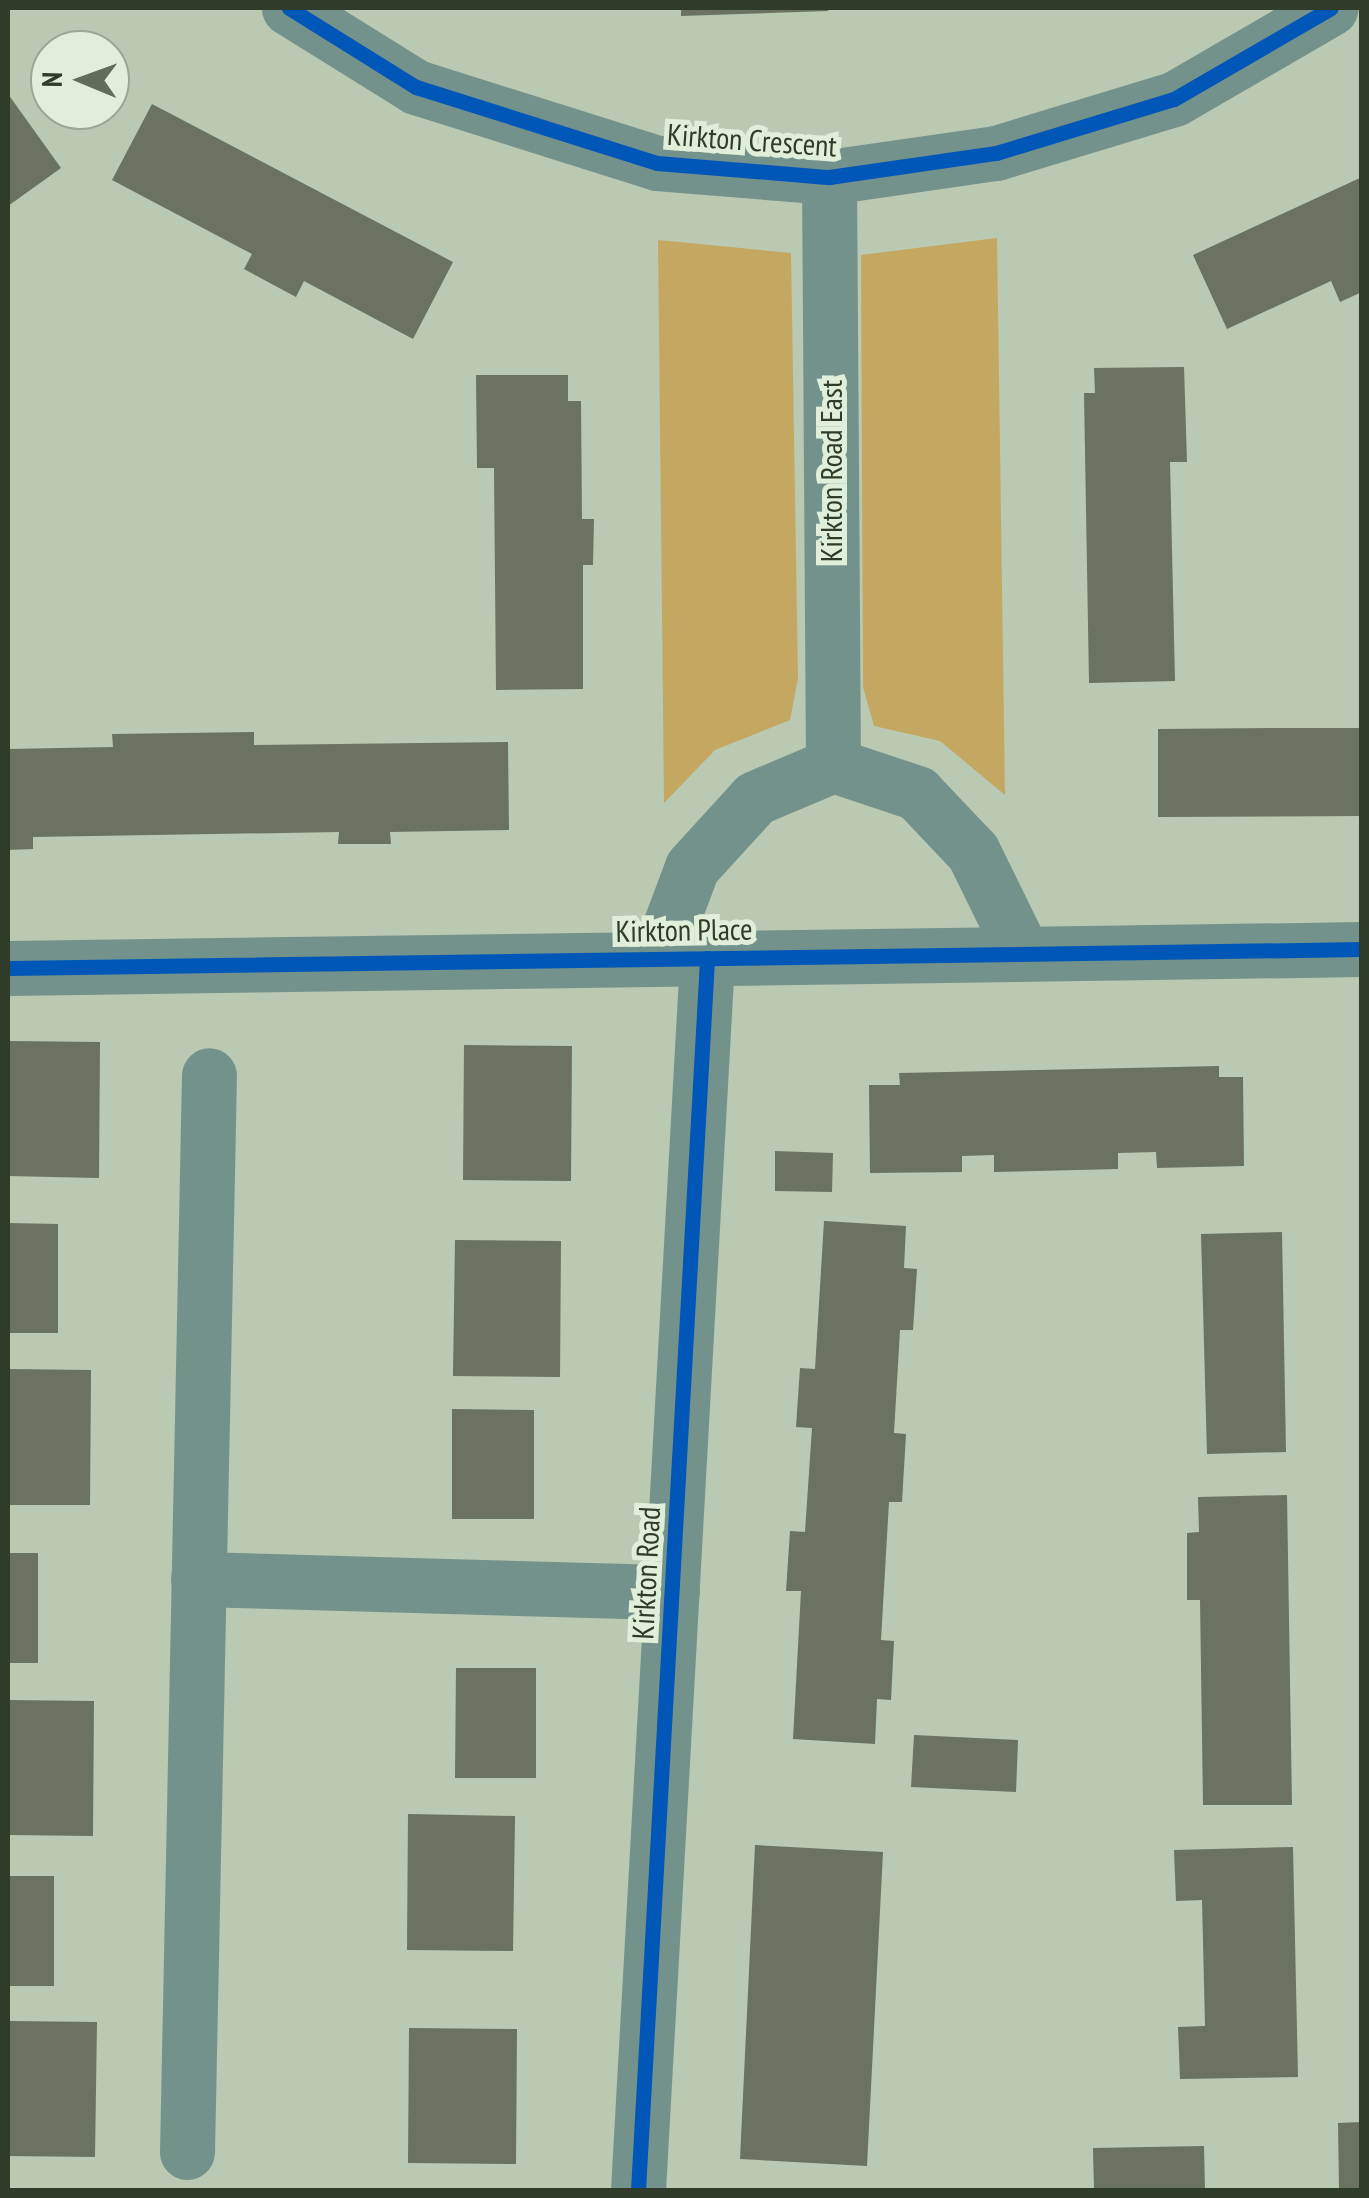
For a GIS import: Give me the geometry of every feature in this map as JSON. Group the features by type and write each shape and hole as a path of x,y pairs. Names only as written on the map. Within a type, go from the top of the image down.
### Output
{"street":[{"name":"Kirkton Crescent","path":"288,8 416,87 657,163 829,177 996,153 1174,99 1331,8"},
{"name":"Kirkton Road East","path":"829,177 833,765"},
{"path":"683,958 692,867 754,798 833,765 917,792 973,852 1022,952"},
{"name":"Kirkton Place","path":"8,968 1362,949"},
{"name":"Kirkton Road","path":"638,2190 672,1592 683,958"},
{"path":"186,2152 210,1075"},
{"path":"198,1579 672,1592"}],"shaded area":[{"path":"997,238 1005,795 940,741 874,726 863,687 861,255"},
{"path":"658,240 791,253 798,678 790,720 715,750 664,803"}],"building":[{"path":"681,8 828,8 828,11 681,16"},
{"path":"8,94 30,130 61,168 8,206"},
{"path":"152,104 453,262 413,339 304,281 296,297 244,269 252,254 112,180"},
{"path":"1362,177 1362,292 1340,302 1331,281 1227,329 1193,255"},
{"path":"1184,367 1187,462 1170,462 1175,681 1089,683 1084,393 1095,393 1094,368"},
{"path":"476,375 568,375 568,401 581,401 582,519 594,519 593,565 583,565 583,689 496,690 494,468 477,468"},
{"path":"1362,728 1362,816 1158,817 1158,729"},
{"path":"254,732 254,745 508,742 509,830 390,832 391,844 338,844 339,832 33,837 33,849 8,850 8,749 113,747 112,734"},
{"path":"8,1041 100,1042 99,1178 8,1176"},
{"path":"464,1045 572,1046 571,1181 463,1180"},
{"path":"1219,1066 1219,1077 1243,1077 1244,1166 1157,1168 1156,1152 1118,1153 1118,1169 994,1172 994,1155 962,1156 962,1172 870,1173 869,1085 900,1085 899,1073"},
{"path":"775,1151 833,1153 832,1192 775,1191"},
{"path":"824,1221 906,1226 904,1268 917,1269 913,1330 900,1330 894,1433 906,1434 902,1502 889,1502 881,1640 894,1641 891,1700 877,1699 875,1744 793,1739 801,1591 786,1591 790,1531 805,1532 812,1428 796,1427 800,1368 815,1369"},
{"path":"8,1223 58,1224 58,1333 8,1333"},
{"path":"1282,1232 1286,1452 1207,1454 1201,1234"},
{"path":"455,1240 561,1241 560,1377 453,1376"},
{"path":"8,1369 91,1370 90,1505 8,1505"},
{"path":"452,1409 534,1410 534,1519 452,1519"},
{"path":"1287,1495 1292,1805 1203,1805 1200,1600 1187,1600 1187,1533 1199,1532 1198,1497"},
{"path":"8,1553 38,1553 38,1663 8,1663"},
{"path":"456,1668 536,1668 536,1778 455,1778"},
{"path":"8,1700 94,1701 93,1836 8,1835"},
{"path":"914,1735 1018,1740 1016,1792 911,1787"},
{"path":"408,1814 515,1816 513,1951 407,1950"},
{"path":"755,1845 883,1852 867,2166 740,2159"},
{"path":"1293,1847 1298,2077 1180,2079 1178,2027 1205,2026 1202,1900 1176,1901 1174,1850"},
{"path":"8,1876 54,1876 54,1986 8,1986"},
{"path":"8,2021 97,2022 95,2157 8,2156"},
{"path":"409,2028 517,2029 516,2164 408,2163"},
{"path":"1362,2122 1362,2190 1339,2190 1338,2123"},
{"path":"1204,2146 1205,2190 1094,2190 1093,2148"}],"cycle path":[{"path":"289,8 416,87 657,163 829,177 996,153 1174,99 1331,8"},
{"path":"8,968 1362,949"},
{"path":"638,2190 707,958"}]}
